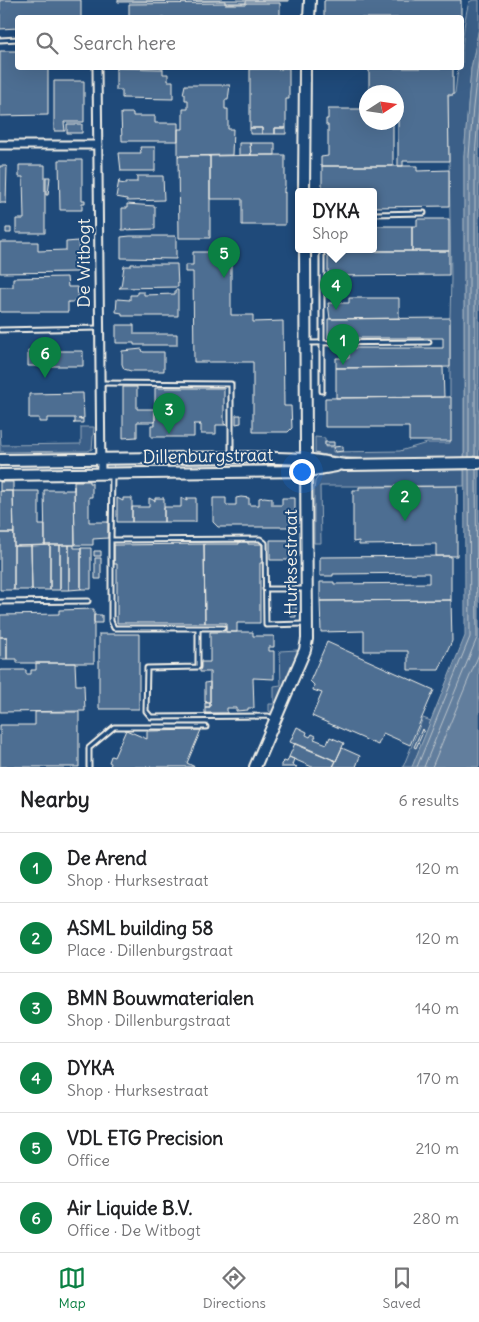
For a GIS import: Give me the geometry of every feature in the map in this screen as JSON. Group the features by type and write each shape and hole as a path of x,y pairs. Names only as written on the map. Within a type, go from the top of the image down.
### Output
{"street":[{"path":"308,15 310,0"},
{"name":"De Witbogt","path":"97,70 101,458"},
{"path":"304,188 305,70"},
{"path":"0,145 98,145"},
{"name":"Hurksestraat","path":"255,767 305,650 307,624 307,471 305,253"},
{"name":"Dillenburgstraat","path":"0,460 231,457 306,459 345,465"},
{"path":"101,458 106,474"},
{"name":"Dillenburgstraat","path":"0,475 307,471 345,465 479,463"}],"lane":[{"path":"0,40 15,39"},
{"path":"377,214 424,213"},
{"path":"322,253 322,391"},
{"path":"0,330 100,328"},
{"path":"305,343 429,342"},
{"path":"100,384 232,384 231,457"},
{"path":"106,474 111,540 112,626 116,628 222,628"},
{"path":"111,540 260,539 265,543 266,624 307,624"},
{"path":"265,589 307,589"},
{"path":"0,602 88,601"},
{"path":"198,628 198,667 146,668 146,711 151,717 268,716 275,719"},
{"path":"89,767 89,748 114,727 206,727"}],"shaded area":[{"path":"479,0 479,28 471,69 464,156 464,457 371,459 315,453 315,437 325,438 325,447 333,447 333,452 400,451 427,443 450,443 451,279 448,97 455,93 458,70 464,70 464,30 469,2"},
{"path":"81,427 94,427 92,449 88,451 0,452 0,429 1,445 81,444"},
{"path":"289,462 289,468 114,470 113,463"},
{"path":"0,463 88,463 88,470 0,471"},
{"path":"464,470 464,486 320,486 321,543 314,543 314,490 315,481 319,476 338,471"},
{"path":"297,650 272,713 269,711 269,704 274,704 274,686 281,685 280,651"},
{"path":"423,718 431,721 412,767 403,767"}],"water":[{"path":"479,28 479,767 412,767 465,636 464,156 471,69"}],"building":[{"path":"0,0 81,0 81,15 15,15 15,28 0,29"},
{"path":"118,0 289,1 246,1 246,4 225,4 225,1 118,2"},
{"path":"461,0 461,15 324,15 324,1"},
{"path":"280,3 280,15 129,15 129,4"},
{"path":"0,51 15,51 15,70 48,70 48,115 0,116"},
{"path":"116,70 163,70 163,74 168,74 168,81 173,81 173,99 122,98 122,90 116,90"},
{"path":"250,70 289,70 286,128 275,128 275,134 262,134 262,128 250,128"},
{"path":"369,70 453,70 453,95 448,95 449,161 403,161 403,166 398,166 398,130 404,130 404,85 369,85"},
{"path":"54,81 84,81 84,122 64,122 65,131 54,131"},
{"path":"185,85 230,85 228,100 225,100 225,109 228,109 228,129 233,129 232,155 178,156 178,129 183,129 183,109 188,109 188,100 185,100 185,94 183,94"},
{"path":"328,109 359,109 359,130 393,130 393,166 321,166 321,157 328,156 328,125 326,125 326,119 328,119"},
{"path":"121,113 133,113 133,116 155,116 155,123 178,123 178,141 122,141"},
{"path":"67,124 82,124 82,133 67,133"},
{"path":"250,128 262,128 262,134 250,134"},
{"path":"275,128 286,128 286,134 275,134"},
{"path":"239,143 250,143 251,155 239,155"},
{"path":"250,143 275,143 275,155 251,155"},
{"path":"140,147 155,147 155,171 121,171 119,153 141,153"},
{"path":"285,155 285,225 242,225 242,199 210,199 210,156"},
{"path":"178,156 210,156 210,238 179,238"},
{"path":"59,160 82,160 82,200 85,200 85,203 82,203 82,210 60,210"},
{"path":"19,165 45,165 45,233 16,233 16,219 24,219 23,177 19,177"},
{"path":"0,166 7,166 6,204 0,203"},
{"path":"322,166 417,166 417,171 449,170 449,206 377,207 377,188 322,188"},
{"path":"137,176 163,176 164,200 127,201 127,199 116,197 119,180 119,183 126,184 126,182 137,182"},
{"path":"46,177 50,177 48,195 46,195"},
{"path":"127,204 155,206 155,229 122,230 122,208 127,208"},
{"path":"417,219 449,219 449,251 412,251 412,226 417,226"},
{"path":"377,226 412,226 412,251 377,251"},
{"path":"6,228 11,228 11,233 6,233"},
{"path":"176,236 176,259 121,258 121,237"},
{"path":"78,241 78,272 0,273 0,242 38,242 38,251 66,250 66,242"},
{"path":"449,251 449,275 328,276 328,253"},
{"path":"193,252 231,252 231,315 253,315 253,322 283,321 284,406 291,406 292,428 288,432 253,432 253,362 194,362 193,272 185,272 185,265 193,265"},
{"path":"131,264 177,264 178,287 119,288 121,287 124,266 131,266"},
{"path":"67,277 68,287 77,287 78,296 78,302 68,302 68,312 0,312 0,287 13,287 13,278"},
{"path":"175,290 178,290 178,316 122,316 122,313 116,312 117,299 130,300 130,295 137,295 137,292 144,292 144,295 175,294"},
{"path":"349,298 399,298 399,318 330,319 328,303 349,303"},
{"path":"450,318 450,367 336,368 336,358 349,358 349,348 443,348 443,338 328,338 328,319"},
{"path":"116,325 134,325 134,334 177,334 177,345 116,343"},
{"path":"142,349 143,352 164,352 164,371 131,371 124,369 122,351"},
{"path":"28,351 83,351 83,366 28,366"},
{"path":"443,367 444,397 336,398 336,368"},
{"path":"123,387 137,387 137,409 155,409 155,422 137,422 137,437 123,438"},
{"path":"155,388 224,388 224,424 227,425 216,425 216,434 201,434 201,425 199,425 201,424 193,424 194,437 151,437 151,425 155,425"},
{"path":"83,393 84,418 78,419 83,419 83,423 75,423 75,418 47,418 47,422 39,422 39,418 29,418 29,394"},
{"path":"451,397 451,441 409,441 409,427 325,427 325,398"},
{"path":"236,415 241,415 241,423 236,424"},
{"path":"325,442 334,442 334,446 325,446"},
{"path":"343,446 343,451 335,452 334,447"},
{"path":"74,481 89,481 89,483 92,483 92,497 89,497 89,522 108,522 108,538 93,539 93,545 75,545"},
{"path":"0,482 13,482 13,491 0,491"},
{"path":"74,486 75,545 45,545 44,490 74,490"},
{"path":"457,486 457,556 436,556 436,544 359,545 359,541 353,542 353,490 359,490 359,487"},
{"path":"0,491 13,491 14,533 0,533"},
{"path":"13,491 39,491 39,525 45,525 45,545 14,546"},
{"path":"264,497 272,498 272,505 282,505 282,498 295,498 295,527 218,527 213,522 213,498 226,498 226,505 236,505 236,498 249,498 249,505 259,505 259,498"},
{"path":"117,498 123,501 123,498 132,498 132,522 117,522"},
{"path":"149,498 155,501 155,498 164,498 164,522 132,522 132,507 149,507"},
{"path":"181,498 187,501 187,498 196,498 196,522 164,522 164,507 181,507"},
{"path":"0,533 14,533 14,590 0,590"},
{"path":"239,540 248,540 248,544 262,544 262,563 260,563 260,623 237,623 237,632 226,632 226,623 205,623 204,544 239,544"},
{"path":"270,540 295,540 295,560 270,560"},
{"path":"204,544 205,623 117,623 117,564 114,564 114,545"},
{"path":"50,545 60,545 60,590 50,590"},
{"path":"50,545 50,590 32,590 31,546"},
{"path":"60,545 69,545 69,590 60,590"},
{"path":"69,545 74,545 74,548 81,548 81,589 69,590"},
{"path":"14,546 31,546 32,590 14,590"},
{"path":"81,548 91,548 91,589 81,589"},
{"path":"94,551 101,551 101,556 94,556"},
{"path":"451,556 451,600 320,601 320,582 334,582 334,584 429,583 429,573 333,574 333,576 320,576 320,557"},
{"path":"95,558 101,558 101,579 95,579"},
{"path":"291,599 296,599 296,617 291,617"},
{"path":"451,600 452,641 439,670 408,670 408,651 364,651 364,631 321,632 320,601"},
{"path":"94,609 94,663 17,663 17,659 7,659 7,637 0,637 0,615 59,614 59,610"},
{"path":"94,615 102,615 102,623 94,623"},
{"path":"210,632 253,632 253,636 274,636 274,647 269,647 269,651 274,651 274,679 253,678 254,708 236,711 236,708 227,708 227,713 205,713 205,707 210,707 210,703 205,702 210,702 210,672 200,672 200,662 210,662"},
{"path":"99,634 139,634 139,709 99,709"},
{"path":"0,637 7,637 7,659 0,659"},
{"path":"327,642 434,690 410,745 383,733 378,745 312,716 322,693 313,690 314,685 310,681"},
{"path":"36,663 75,663 76,685 84,685 85,711 0,712 0,670 26,670 26,674 31,674 31,670 36,670"},
{"path":"210,682 210,702 205,702 205,683"},
{"path":"205,703 210,703 210,707 205,707"},
{"path":"35,712 79,712 79,767 0,767 0,725 35,725"},
{"path":"297,727 307,732 306,735 310,737 312,734 316,736 314,739 327,744 330,737 344,743 336,761 290,742"},
{"path":"422,729 424,730 416,748 414,747"},
{"path":"126,730 147,739 147,731 201,730 187,763 195,767 110,767 111,756 114,757"},
{"path":"295,743 336,761 333,767 312,767 289,757"},
{"path":"342,748 360,756 356,767 333,767"},
{"path":"289,757 294,759 292,765 297,767 281,767 281,764 284,761 287,762"}],"place":[{"name":"VDL ETG Precision","path":"224,278"},
{"name":"DYKA","path":"336,310"},
{"name":"De Arend","path":"343,365"},
{"name":"Air Liquide B.V.","path":"45,378"},
{"name":"BMN Bouwmaterialen","path":"169,434"},
{"name":"ASML building 58","path":"405,521"}]}
